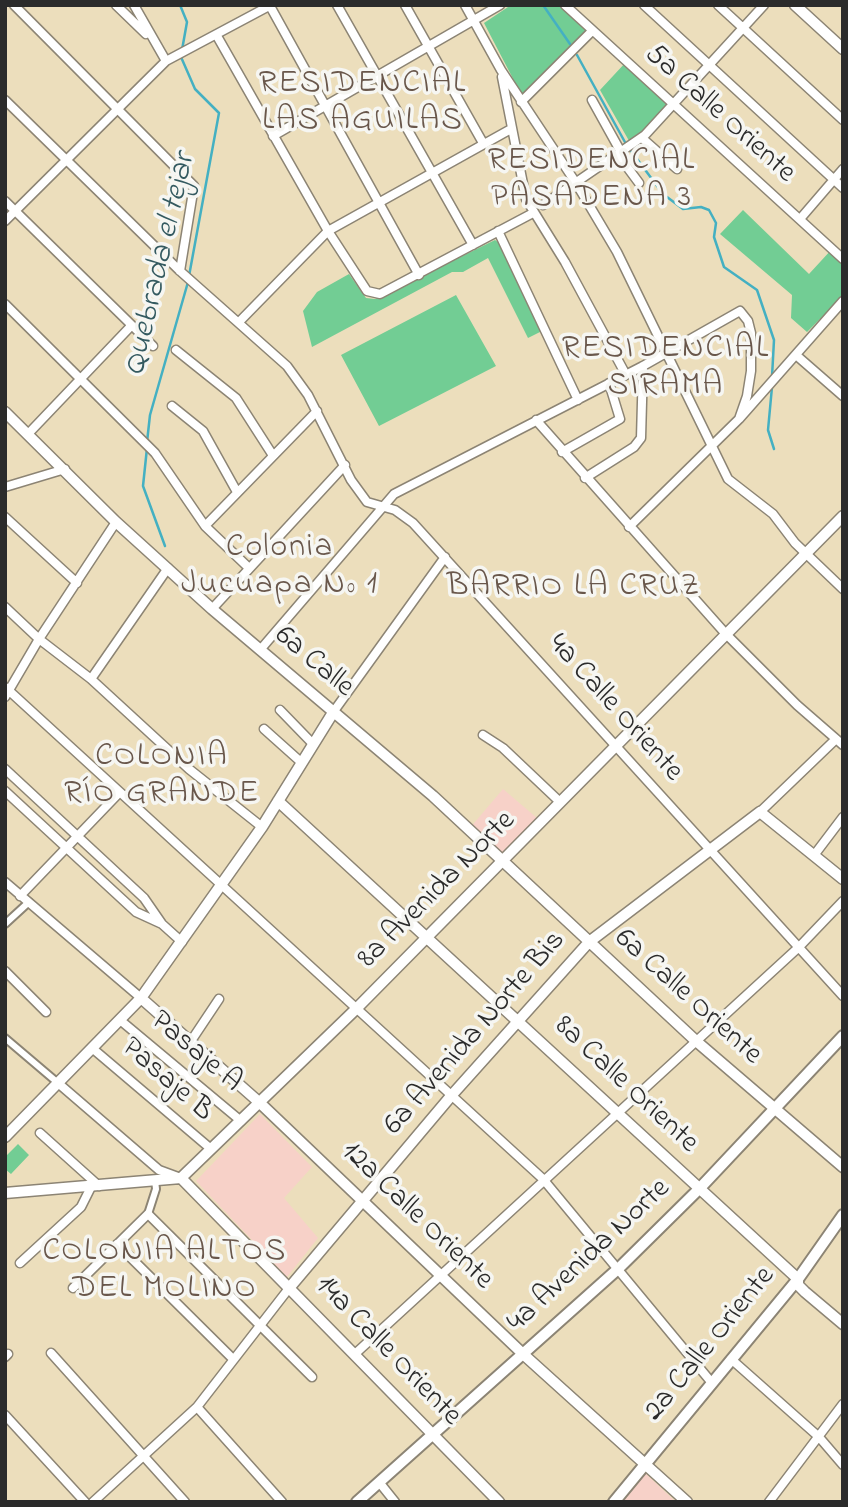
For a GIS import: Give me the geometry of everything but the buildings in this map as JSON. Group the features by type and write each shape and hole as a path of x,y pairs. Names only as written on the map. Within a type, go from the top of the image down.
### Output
{"main road":[{"name":"4a Avenida Norte","path":"357,1502 618,1268 700,1188 843,1035"},
{"name":"2a Calle Oriente","path":"614,1502 798,1279 843,1215"}],"street":[{"path":"14,5 194,186 186,276"},
{"path":"116,5 151,38"},
{"path":"134,5 166,61"},
{"path":"337,5 473,245"},
{"path":"405,5 483,143"},
{"path":"465,5 501,70 576,183 617,252 730,481 773,514 795,543 842,588"},
{"path":"273,136 500,5"},
{"name":"5a Calle Oriente","path":"565,5 843,258"},
{"path":"644,5 843,188"},
{"path":"718,5 843,120"},
{"path":"544,205 642,138 764,5"},
{"path":"795,5 843,49"},
{"path":"5,221 68,162 166,61 271,6 419,275"},
{"path":"521,102 592,31"},
{"path":"217,36 328,231 367,291 380,294 533,213"},
{"path":"501,70 526,199 565,262 626,375"},
{"name":"4a Calle Oriente","path":"5,100 186,276 287,366 317,411 367,502 395,510 413,523 843,996"},
{"path":"592,100 624,152 639,183"},
{"path":"239,322 328,231 511,129"},
{"path":"642,138 677,169"},
{"path":"800,219 843,169"},
{"path":"5,201 153,346"},
{"path":"498,231 578,400"},
{"path":"629,527 739,419 843,301"},
{"path":"5,304 147,444 180,484 205,526 249,568"},
{"path":"260,650 394,494 643,366 737,312 743,313 751,333 751,371 747,396 739,419"},
{"path":"28,434 131,326"},
{"path":"176,350 236,398 272,454"},
{"path":"796,355 843,396"},
{"path":"585,478 634,447 641,438 643,366"},
{"path":"562,452 620,419 609,383"},
{"path":"172,407 203,432 237,492"},
{"path":"205,526 272,454 317,411"},
{"name":"6a Calle","path":"5,412 116,522 212,609 433,796 502,861"},
{"path":"536,420 725,633 797,705 839,742"},
{"path":"212,609 345,465"},
{"path":"5,486 65,470"},
{"name":"8a Avenida Norte","path":"181,1178 355,1010 843,516"},
{"path":"5,517 77,583"},
{"path":"116,522 7,692 543,1180 712,1383"},
{"path":"5,1137 141,998 262,827 334,711 445,557"},
{"path":"91,679 168,568"},
{"path":"5,607 39,639 91,679 189,769 262,827"},
{"path":"280,710 313,744"},
{"path":"264,729 302,763"},
{"path":"483,735 503,748 560,802"},
{"name":"6a Avenida Norte Bis","path":"93,1502 197,1407 289,1287 451,1096 589,942 713,850 839,742"},
{"path":"5,769 144,898 162,925"},
{"path":"5,791 136,912 162,925 182,942"},
{"path":"20,896 119,793"},
{"name":"8a Calle Oriente","path":"278,801 700,1188 798,1279 798,1285 805,1292 843,1324"},
{"path":"760,811 843,879"},
{"path":"815,854 843,817"},
{"name":"6a Calle Oriente","path":"502,861 696,1041 843,1167"},
{"path":"5,882 141,998"},
{"path":"356,1353 799,947 843,901"},
{"path":"5,924 29,902"},
{"path":"5,971 46,1012"},
{"name":"12a Calle Oriente","path":"141,998 260,1103 523,1354 687,1502"},
{"path":"191,1041 219,999"},
{"name":"Pasaje A","path":"120,1020 241,1121"},
{"path":"5,1038 58,1083"},
{"name":"Pasaje B","path":"92,1048 211,1149"},
{"name":"14a Calle Oriente","path":"58,1083 159,1170 181,1178 356,1353 499,1502"},
{"path":"40,1133 95,1186"},
{"path":"5,1193 181,1178"},
{"path":"73,1288 148,1214 155,1180"},
{"path":"20,1263 81,1207 95,1186"},
{"path":"148,1214 312,1377"},
{"path":"117,1244 233,1359"},
{"path":"51,1353 185,1502"},
{"path":"731,1359 819,1437 843,1465"},
{"path":"769,1502 843,1404"},
{"path":"197,1407 282,1502"},
{"path":"5,1415 85,1502"},
{"path":"378,1483 395,1502"}],"shaded area":[{"path":"503,789 537,818 501,857 469,829"},
{"path":"260,1114 312,1167 284,1198 318,1238 287,1277 196,1181"},
{"path":"641,1472 645,1473 676,1502 617,1502"}],"green space":[{"path":"511,5 560,5 587,30 522,96 484,23"},
{"path":"626,62 673,105 632,146 600,90"},
{"path":"743,210 809,274 832,249 843,259 843,301 824,322 820,319 807,332 791,318 792,295 720,234"},
{"path":"495,240 501,244 542,331 528,338 488,258 463,272 452,272 312,347 303,311 317,292 349,274 366,298 375,299"},
{"path":"456,295 496,366 379,426 341,355"},
{"path":"18,1144 29,1155 11,1174 5,1169 5,1157"}],"waterway":[{"name":"Quebrada el tejar","path":"180,5 187,22 182,50"},
{"path":"543,5 570,44"},
{"path":"577,55 626,144 663,194 683,209 701,207 709,210 716,223 714,237 724,267 757,290 774,340 772,377"},
{"name":"Quebrada el tejar","path":"181,57 195,89 219,113 189,276"},
{"name":"Quebrada el tejar","path":"147,442 150,415 188,282"},
{"path":"772,387 768,430 774,449"},
{"name":"Quebrada el tejar","path":"147,448 143,486 165,546"}],"district":[{"name":"RESIDENCIAL LAS AGUILAS","path":"363,104"},
{"name":"RESIDENCIAL PASADENA 3","path":"592,182"},
{"name":"RESIDENCIAL SIRAMA","path":"666,370"},
{"name":"Colonia Jucuapa Nº 1","path":"280,568"},
{"name":"BARRIO LA CRUZ","path":"574,589"},
{"name":"COLONIA RÍO GRANDE","path":"162,778"},
{"name":"COLONIA ALTOS DEL MOLINO","path":"165,1272"}]}
